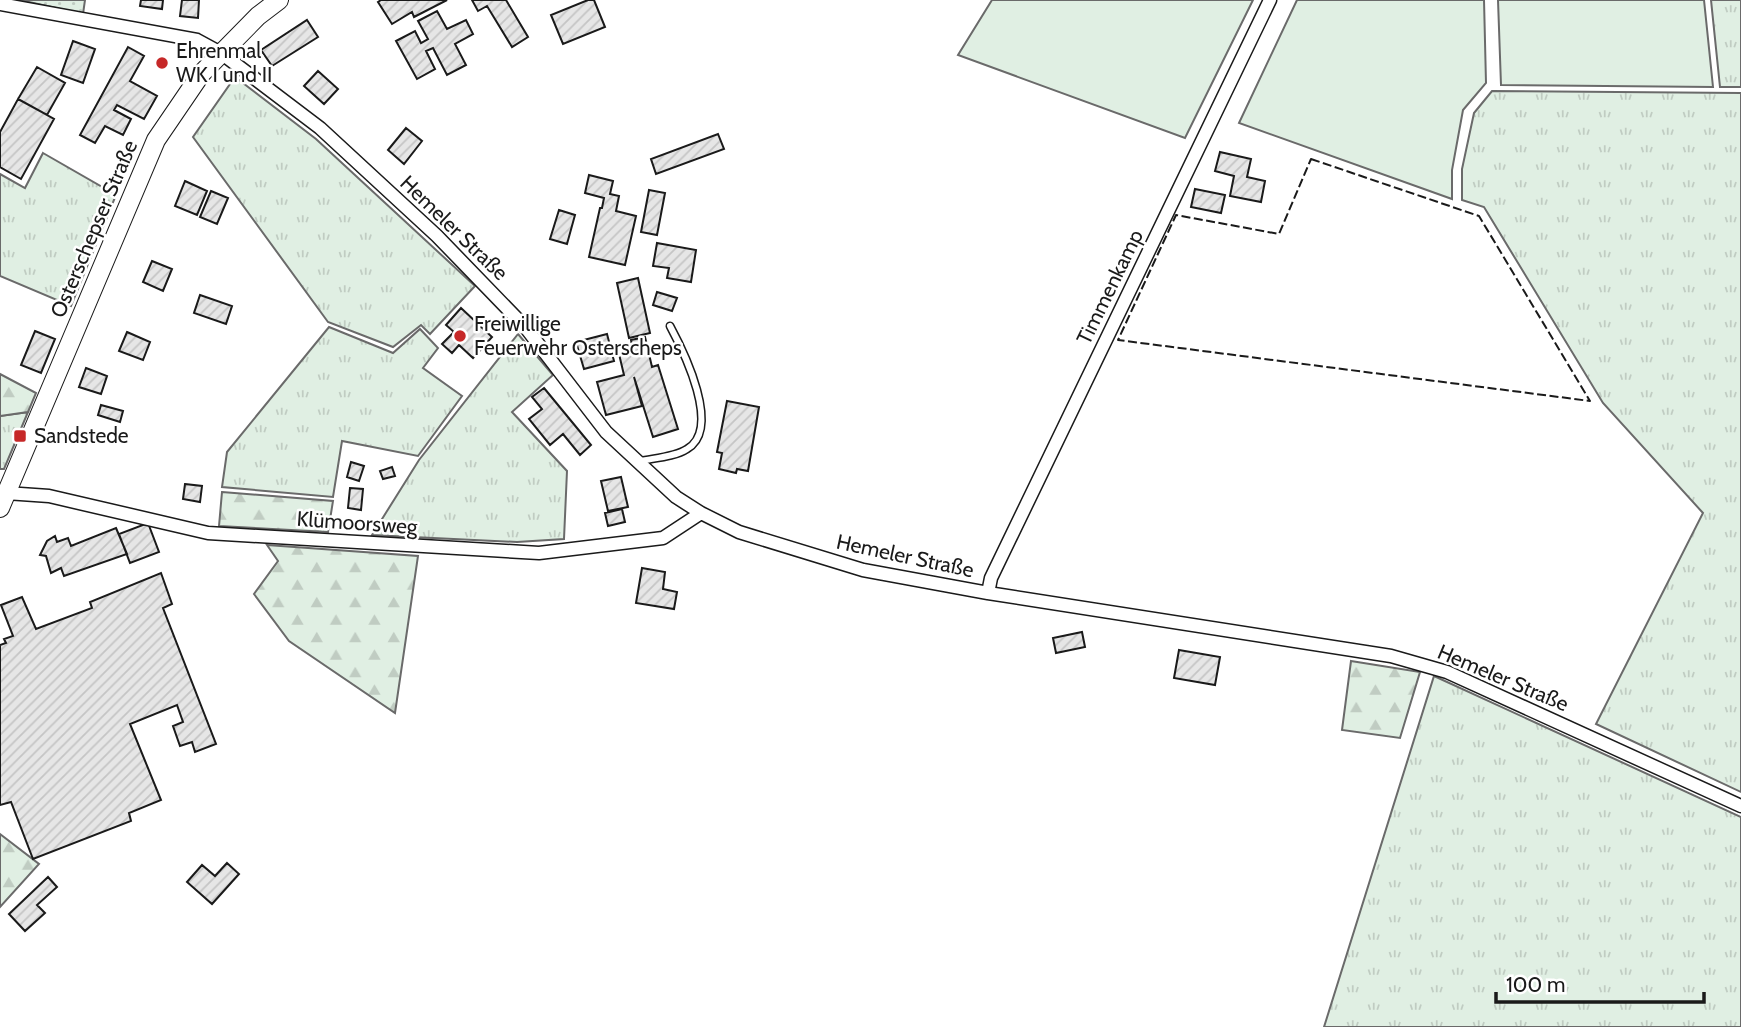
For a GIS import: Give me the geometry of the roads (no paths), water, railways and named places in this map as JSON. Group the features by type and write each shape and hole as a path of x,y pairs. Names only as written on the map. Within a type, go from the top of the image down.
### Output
{"main road":[{"name":"Osterschepser Straße","path":"3,500 156,140 190,90 221,53 258,16 279,0"}],"street":[{"name":"Timmenkamp","path":"988,593 991,579 1270,0"},
{"name":"Hemeler Straße","path":"0,4 197,40 221,53 320,128 437,236 526,328 606,432 676,497 740,533 863,570 988,593 1391,656 1447,672 1741,806"},
{"name":"Klümoorsweg","path":"3,500 49,496 208,533 539,553 663,538 701,513"}],"lane":[{"path":"638,461 686,450 699,438 702,427 700,407 689,368 670,326"}],"place":[{"name":"Ehrenmal WK I und II","path":"162,63"},
{"name":"Freiwillige Feuerwehr Osterscheps","path":"460,336"},
{"name":"Sandstede","path":"20,436"}]}
